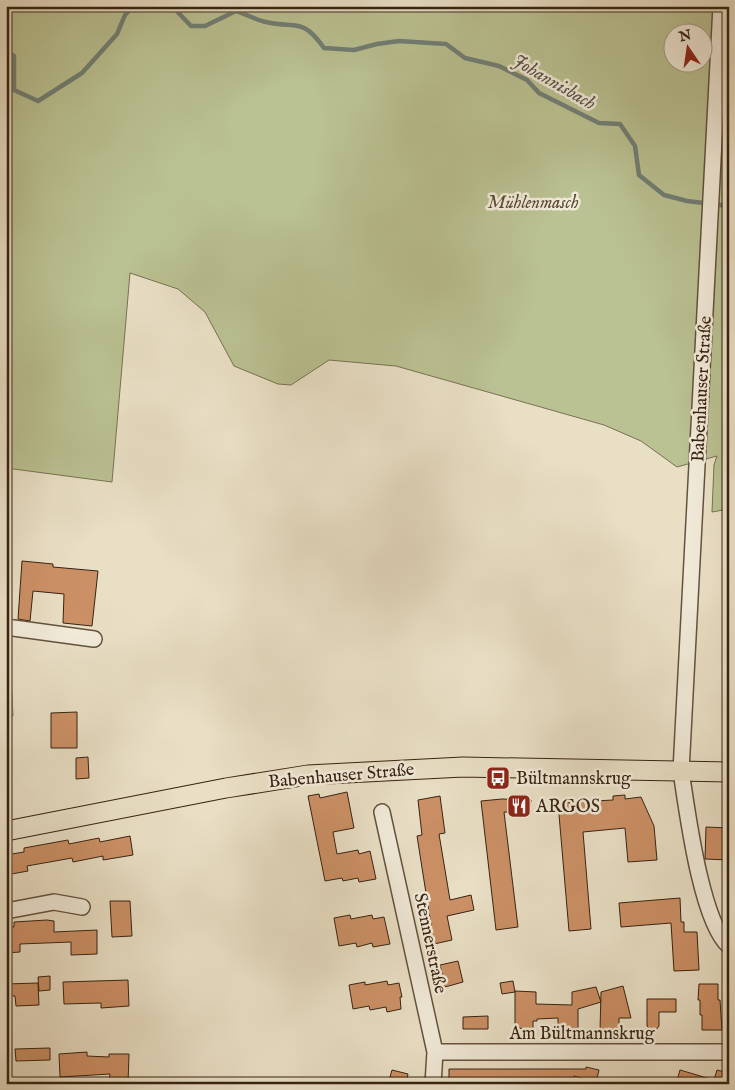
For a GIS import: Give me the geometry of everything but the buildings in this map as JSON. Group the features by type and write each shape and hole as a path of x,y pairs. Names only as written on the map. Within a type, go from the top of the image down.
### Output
{"main road":[{"name":"Babenhauser Straße","path":"6,831 226,788 308,775 463,767 681,772"},
{"path":"681,772 729,772"}],"street":[{"name":"Babenhauser Straße","path":"722,6 681,772 696,860 703,888 715,924 724,942 729,946"},
{"path":"6,627 94,639"},
{"name":"Stennerstraße","path":"382,812 435,1052 433,1084"},
{"path":"6,911 54,902 82,907"},
{"name":"Am Bültmannskrug","path":"435,1052 729,1052"}],"green space":[{"name":"Mühlenmasch","path":"6,6 729,6 729,509 712,512 714,465 717,456 677,467 641,441 604,425 396,366 329,360 291,385 278,384 234,366 205,312 178,289 130,273 112,482 6,468"},
{"path":"6,633 9,634 13,716 6,717"}],"waterway":[{"name":"Johannisbach","path":"6,51 14,56 14,90 38,101 82,73 117,34 125,15 133,6"},
{"name":"Johannisbach","path":"172,6 191,26 205,26 236,11 266,22 298,26 310,32 324,48 354,50 399,41 446,44 465,58 499,66 527,80 539,93 599,123 620,124 635,146 639,175 664,195 687,201 729,206"}],"place":[{"name":"Bültmannskrug","path":"498,778"},
{"name":"ARGOS","path":"519,806"}]}
